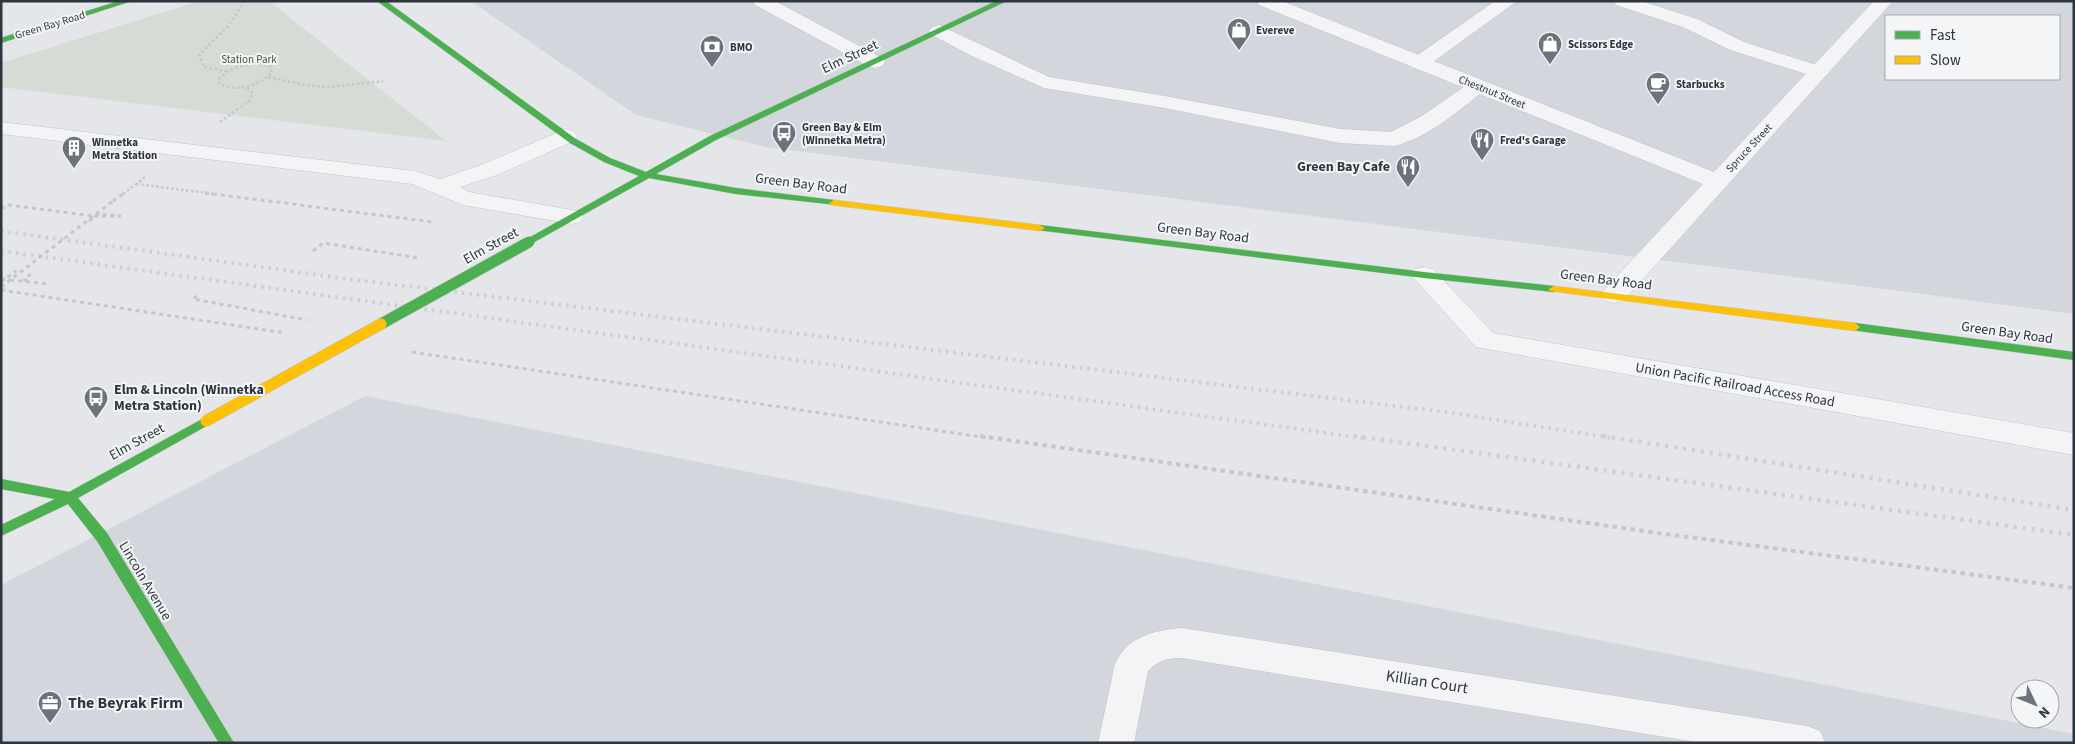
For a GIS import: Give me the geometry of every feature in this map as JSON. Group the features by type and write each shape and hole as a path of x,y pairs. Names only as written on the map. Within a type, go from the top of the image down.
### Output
{"main road":[{"name":"Green Bay Road","path":"1,41 128,1"},
{"name":"Green Bay Road","path":"381,1 566,136 607,160 646,175 736,191 1614,295 2074,356"},
{"name":"Elm Street","path":"1,531 70,497 713,138 1003,1"},
{"path":"1,484 70,497"},
{"name":"Lincoln Avenue","path":"70,497 102,537 227,743"}],"street":[{"path":"761,1 875,62"},
{"name":"Chestnut Street","path":"1265,1 1718,182"},
{"path":"1419,63 1508,1"},
{"path":"1622,1 1690,23 1737,46 1819,72"},
{"name":"Spruce Street","path":"1614,295 1884,1"},
{"path":"939,31 1044,82 1165,102 1340,136 1395,139 1430,121 1478,86"},
{"path":"1,128 415,178 440,186 463,198 572,217"},
{"path":"440,186 490,170 566,136"},
{"name":"Union Pacific Railroad Access Road","path":"1424,274 1485,341 2074,444"},
{"name":"Killian Court","path":"1116,743 1132,664 1144,652 1161,644 1182,643 1807,743"}],"path":[{"path":"227,72 204,67 199,55 228,26 245,1"},
{"path":"259,63 270,66 272,73 268,77 245,86 228,87 219,83 219,79 227,72 242,65 259,63"},
{"path":"268,77 309,86 332,88 362,86 383,81"},
{"path":"1,288 152,172"},
{"path":"1,210 9,205 93,216 121,216 99,214 89,221"},
{"path":"314,251 323,243 422,258"},
{"path":"1,280 16,271"},
{"path":"1,280 50,284 24,280 32,273"},
{"path":"1,288 287,333"},
{"path":"197,296 193,300 307,320"},
{"path":"406,351 919,428 1790,552 2074,588"}],"shaded area":[{"path":"471,1 2074,1 2074,314 1748,271 766,147 636,115"},
{"path":"365,396 2010,721 2010,729 2049,729 2074,734 2074,743 1,743 1,585"}],"green space":[{"name":"Station Park","path":"199,1 269,1 446,141 1,87 1,63"}],"railway":[{"path":"1,231 348,279 1453,413 1611,438"},
{"path":"1,251 1363,438"},
{"path":"1354,436 2074,535"},
{"path":"1603,436 2074,510"}],"traffic: fast":[{"path":"1,41 128,1"},
{"path":"381,1 573,141 607,160 646,175 736,191 834,203"},
{"path":"529,242 713,138 1003,1"},
{"path":"1040,228 1554,289"},
{"path":"381,324 529,242"},
{"path":"1855,327 2074,356"},
{"path":"1,531 70,497 206,421"},
{"path":"1,484 70,497 102,537 227,743"}],"traffic: slow":[{"path":"834,203 1040,228"},
{"path":"1554,289 1855,327"},
{"path":"206,421 381,324"}],"place":[{"name":"Evereve","path":"1239,51"},
{"name":"Scissors Edge","path":"1550,65"},
{"name":"BMO","path":"712,68"},
{"name":"Starbucks","path":"1658,105"},
{"name":"Green Bay & Elm (Winnetka Metra)","path":"784,154"},
{"name":"Fred's Garage","path":"1482,161"},
{"name":"Winnetka Metra Station","path":"74,169"},
{"name":"Green Bay Cafe","path":"1408,188"},
{"name":"Elm & Lincoln (Winnetka Metra Station)","path":"96,419"},
{"name":"The Beyrak Firm","path":"50,724"}]}
